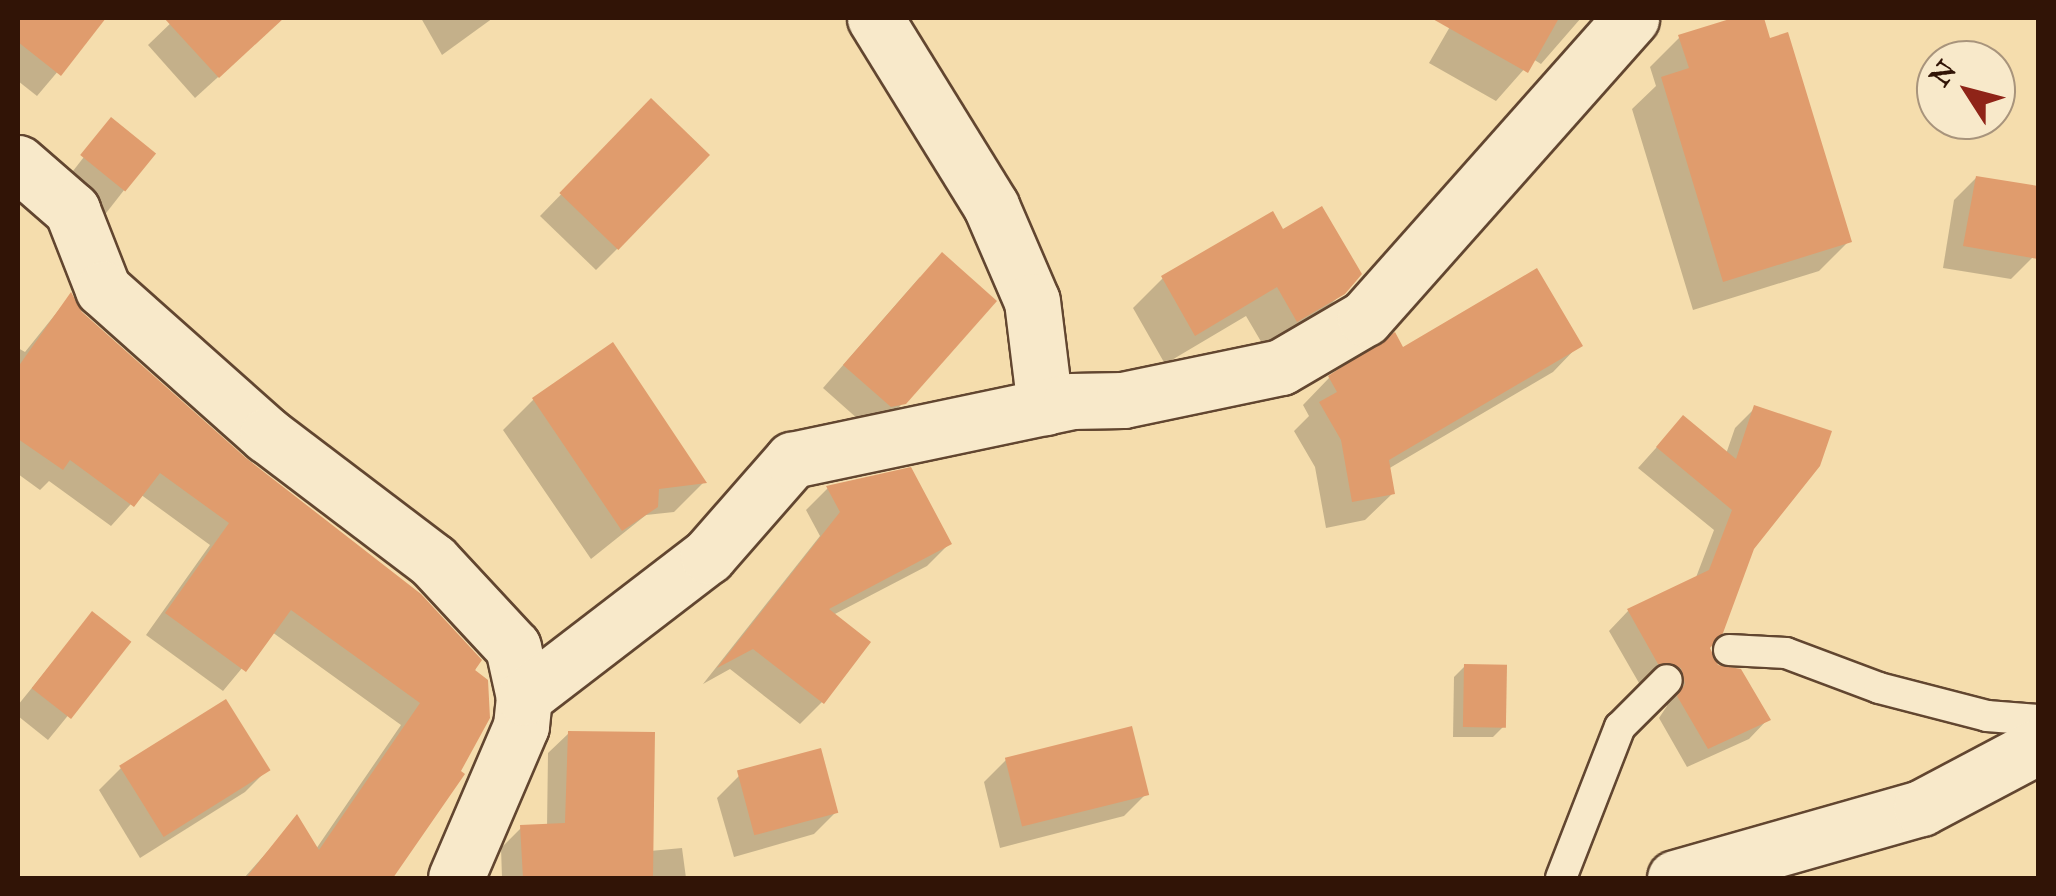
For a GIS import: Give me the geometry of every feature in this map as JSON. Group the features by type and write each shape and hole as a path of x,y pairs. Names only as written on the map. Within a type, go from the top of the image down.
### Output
{"street":[{"path":"875,18 992,206 1032,302 1046,407"},
{"path":"524,696 708,556 792,460 1046,407 1123,400 1281,367 1365,318 1631,18"},
{"path":"18,163 72,210 104,289 267,435 432,561 481,608 512,647 524,696 520,726 456,878"},
{"path":"1675,878 1920,808 2038,746"}],"lane":[{"path":"1729,650 1786,653 1880,688 1987,716 2038,720"},
{"path":"1561,878 1620,727 1668,680"}],"building":[{"path":"18,18 106,18 61,76 18,42"},
{"path":"164,18 284,18 219,78"},
{"path":"1431,18 1559,18 1528,73"},
{"path":"1733,18 1764,18 1770,38 1788,32 1852,242 1723,282 1661,77 1689,68 1678,35"},
{"path":"651,98 710,155 618,250 559,193"},
{"path":"111,117 156,154 125,192 80,155"},
{"path":"1976,176 2038,186 2038,259 1963,246"},
{"path":"1322,206 1362,274 1345,294 1297,322 1277,287 1195,336 1161,276 1273,211 1283,229"},
{"path":"942,252 997,301 906,404 891,407 843,365"},
{"path":"1537,268 1583,346 1389,460 1395,494 1352,502 1341,440 1319,402 1337,392 1328,376 1395,332 1403,347"},
{"path":"71,292 82,312 246,458 421,594 482,660 475,670 488,680 490,718 461,771 465,774 393,878 246,878 297,814 319,850 420,703 291,610 246,672 165,613 229,523 160,473 134,507 70,460 63,470 18,439 18,367"},
{"path":"613,342 707,483 659,489 658,507 622,531 532,398"},
{"path":"1754,405 1832,431 1820,466 1754,549 1723,633 1710,648 1718,665 1741,669 1771,720 1708,749 1677,696 1685,684 1681,668 1658,664 1627,609 1709,570 1732,510 1656,447 1683,415 1736,459"},
{"path":"911,467 952,544 829,609 871,642 824,704 753,649 717,668 840,512 826,486"},
{"path":"92,611 131,642 71,719 32,688"},
{"path":"1464,664 1507,665 1506,728 1463,727"},
{"path":"226,699 271,770 164,837 119,766"},
{"path":"1132,726 1149,795 1022,827 1005,758"},
{"path":"568,731 655,732 653,878 523,878 520,825 565,823"},
{"path":"821,748 838,813 754,835 737,771"}]}
